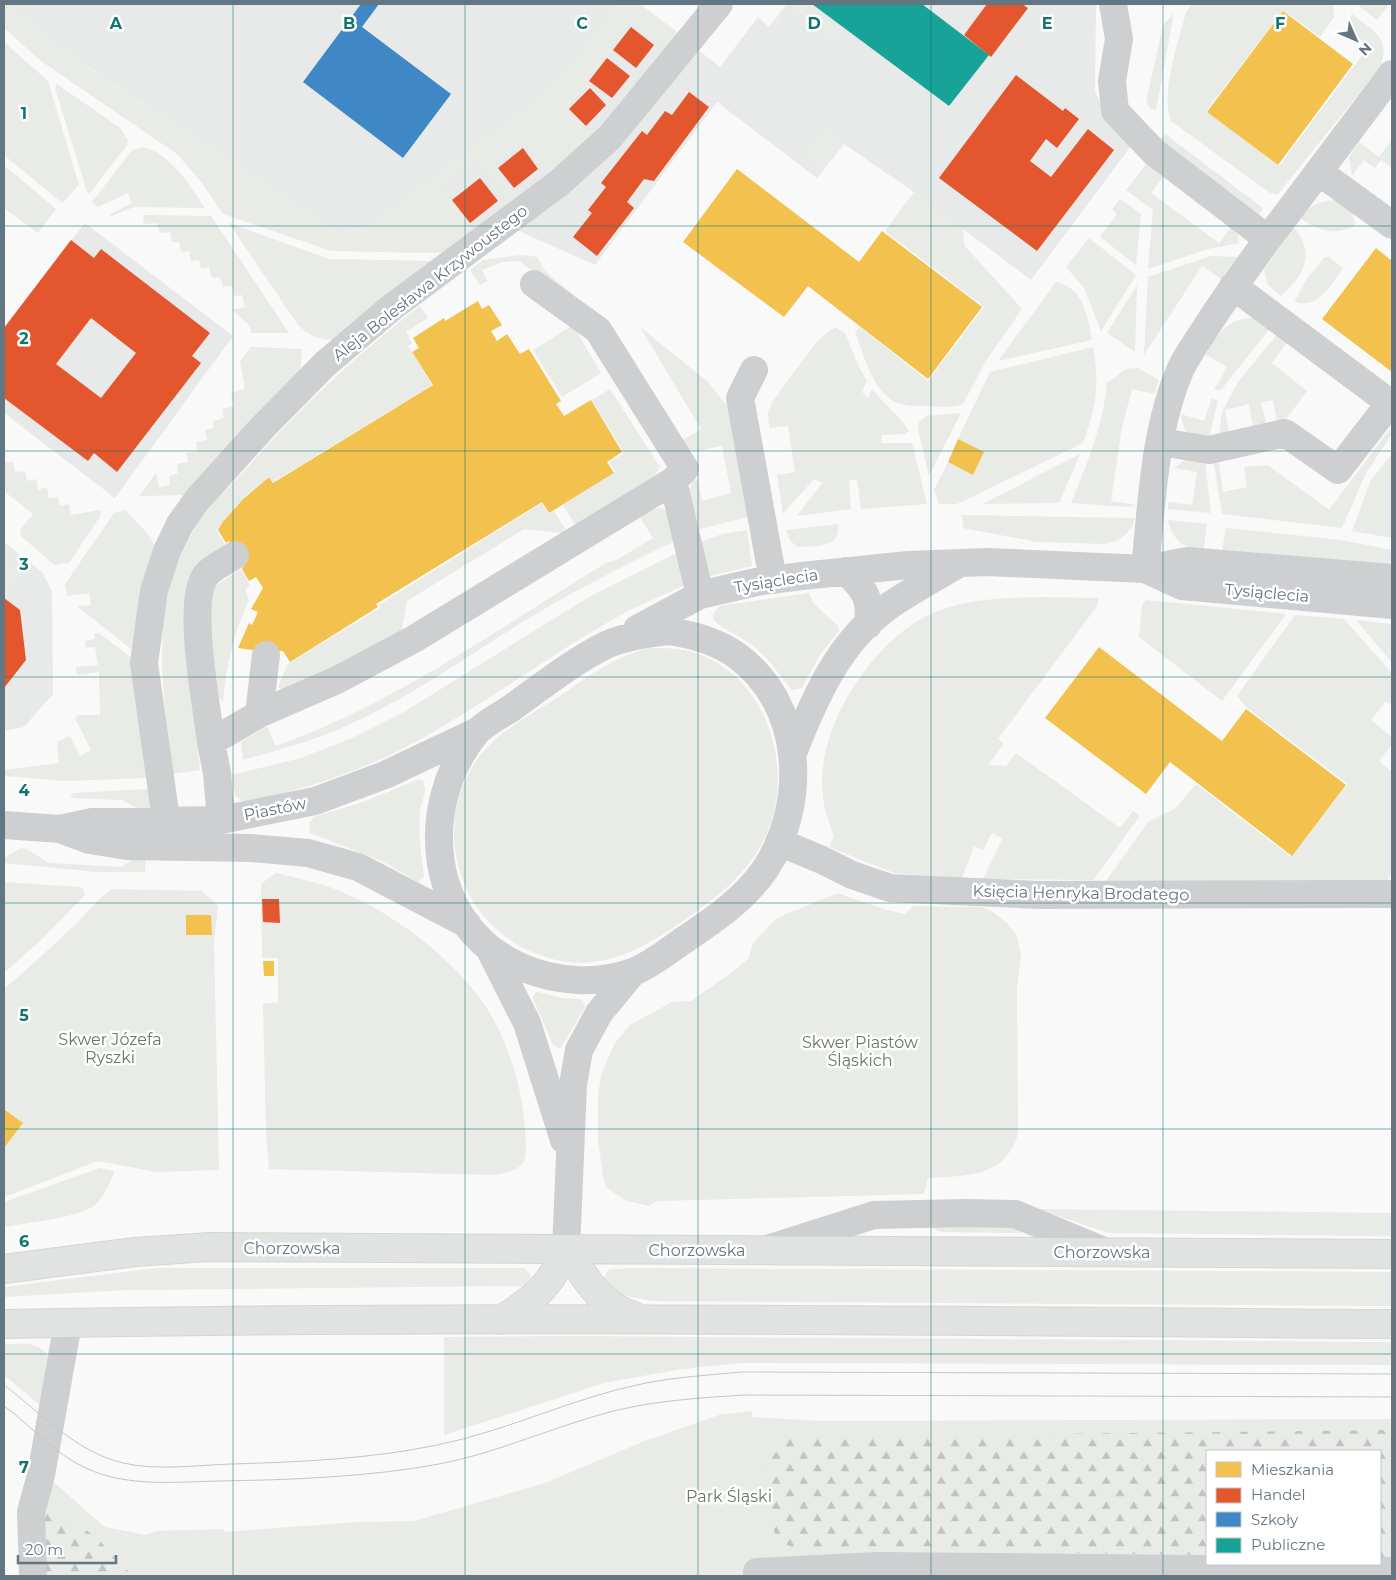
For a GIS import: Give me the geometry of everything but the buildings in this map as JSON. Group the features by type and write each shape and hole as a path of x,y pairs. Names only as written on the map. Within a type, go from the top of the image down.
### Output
{"main road":[{"name":"Chorzowska","path":"4,1269 135,1252 210,1247 1392,1254"},
{"path":"501,1320 530,1301 547,1285 557,1271 566,1249"},
{"path":"566,1249 605,1303 621,1313 647,1320"},
{"path":"4,1324 215,1320 647,1320 1392,1324"}],"street":[{"name":"Aleja Bolesława Krzywoustego","path":"165,812 144,663 154,591 167,551 180,524 197,500 262,428 325,364 392,308 559,183 610,137 719,4"},
{"path":"1113,4 1119,39 1112,81 1115,111 1154,152 1268,239"},
{"path":"1145,569 1161,442 1167,409 1181,368 1234,286 1392,74"},
{"path":"1319,172 1392,225"},
{"path":"211,742 260,714 337,680 414,639 673,482 684,469 598,330 534,284"},
{"path":"1161,442 1209,450 1285,433 1338,470 1390,403 1234,286"},
{"path":"754,370 740,398 773,580"},
{"path":"673,482 700,595"},
{"path":"221,820 217,773 211,742 198,625 199,594 207,574 235,555"},
{"name":"Tysiąclecia","path":"607,645 700,595 773,580 908,565 1014,562 1145,569 1187,561 1392,578"},
{"path":"566,1249 568,1153 574,1077 579,1050 599,1013 633,972 695,932 741,898 766,867 779,842 793,797 794,753 812,704 833,666 868,625 887,607 959,563"},
{"name":"Tysiąclecia","path":"1145,569 1182,586 1392,605"},
{"path":"846,571 862,587 868,598 868,625"},
{"path":"607,645 640,634 670,631 691,635 724,648 749,666 766,687 778,707 794,753"},
{"name":"Piastów","path":"60,829 92,822 221,820 315,801 385,775 476,732 607,645"},
{"path":"260,714 266,655"},
{"path":"476,732 452,769 442,795 438,826 439,854 446,885 467,924 488,947 512,963 557,978 589,980 633,972"},
{"name":"Piastów","path":"4,824 60,829 90,840 127,846 251,848 308,852 358,868 467,924"},
{"name":"Księcia Henryka Brodatego","path":"779,842 822,860 852,876 890,888 1038,894 1392,894"},
{"path":"488,947 527,1023 568,1153"},
{"path":"765,1250 874,1216 965,1213 1014,1214 1106,1252"},
{"path":"33,1576 31,1512 41,1475 68,1323"},
{"path":"757,1572 878,1566 1392,1571"}],"shaded area":[{"path":"10,4 640,4 720,67 758,17 769,27 787,4 1096,4 1095,91 1107,119 1131,146 1031,280 914,192 844,144 817,178 717,102 595,265 494,220 474,234 439,188 361,228 341,232 331,228 54,44"},
{"path":"85,223 233,336 115,498 4,413 4,327"},
{"path":"4,542 43,573 52,592 53,694 24,727 4,731"}],"green space":[{"path":"4,4 10,4 54,44 82,63 331,228 343,231 358,229 373,221 538,97 564,71 615,4 640,4 677,32 677,38 670,47 656,42 633,25 588,81 592,85 567,110 595,137 550,178 524,142 494,165 518,197 509,201 476,161 439,188 474,234 450,252 331,251 223,214 202,183 177,154 41,61 4,28"},
{"path":"787,4 809,4 841,28 836,44 789,10 774,30 769,27"},
{"path":"1192,4 1333,4 1334,17 1320,37 1283,10 1206,111 1279,166 1369,46 1351,32 1347,25 1352,14 1373,30 1381,41 1383,56 1381,66 1278,194 1270,193 1171,121 1168,109 1169,82 1186,12"},
{"path":"1360,4 1389,4 1377,20 1359,6"},
{"path":"1174,13 1156,110 1150,108 1146,102 1163,25"},
{"path":"4,42 48,81 79,185 62,203 4,155"},
{"path":"57,84 120,128 128,140 127,145 90,193 87,192 55,88"},
{"path":"826,125 846,141 822,172 802,156"},
{"path":"1165,134 1263,208 1259,214 1160,141"},
{"path":"1392,139 1392,168 1381,160 1375,168 1364,160 1352,176 1349,157 1359,142 1379,157"},
{"path":"142,147 152,150 170,163 186,180 205,208 134,207 112,216 109,215 132,203 128,193 98,207 92,202 132,150"},
{"path":"1147,163 1164,176 1151,193 1219,243 1232,226 1238,235 1239,243 1208,249 1148,269 1153,210 1126,190"},
{"path":"4,165 56,209 38,233 4,208"},
{"path":"914,192 963,228 964,245 1022,309 986,361 963,404 955,406 909,406 889,398 876,383 855,332 860,327 928,381 984,307 885,231"},
{"path":"1120,199 1141,214 1136,265 1100,237 1117,214 1112,209"},
{"path":"1335,200 1351,210 1355,222 1354,226 1340,231 1327,231 1314,227 1301,219 1311,207 1324,201"},
{"path":"143,215 211,216 289,333 251,333 250,326 232,310 245,307 242,295 234,296 232,286 223,287 220,277 212,278 209,267 201,269 199,260 191,261 189,251 181,252 179,242 172,242 170,232 160,233 157,223 144,224"},
{"path":"229,223 329,259 438,261 339,338 327,340 317,338 298,325"},
{"path":"1294,228 1301,238 1306,255 1301,272 1281,296 1268,285 1264,270"},
{"path":"1089,238 1136,275 1101,331 1084,288 1066,267"},
{"path":"520,255 538,257 544,270 574,296 558,290 519,261 502,262 482,270 487,281 480,285 470,270 483,260"},
{"path":"1211,256 1237,257 1221,279 1202,266 1144,355 1148,277"},
{"path":"1325,257 1329,257 1343,268 1328,289 1317,299 1303,303 1294,302 1308,277"},
{"path":"1056,282 1072,290 1083,304 1092,340 998,361"},
{"path":"1137,285 1135,352 1107,333"},
{"path":"420,306 428,318 406,332 412,343 408,346 432,385 273,482 269,476 243,498 216,530 225,545 197,564 192,572 188,586 188,657 200,770 173,774 163,684 163,630 166,603 178,563 189,537 213,503 307,404 351,363"},
{"path":"1253,318 1263,321 1271,327 1221,390 1214,390 1227,367 1206,355 1224,329 1236,321"},
{"path":"573,325 601,373 562,397 533,350"},
{"path":"640,327 708,382 728,407 748,517 696,530 689,490 693,480 698,479 702,501 731,493 722,446 695,451 685,447 680,442 701,429"},
{"path":"835,327 845,333 858,365 867,381 862,392 868,398 872,389 909,431 905,434 882,435 881,443 912,443 927,504 861,509 857,479 849,481 851,509 797,516 822,483 814,479 783,514 777,475 795,472 788,426 769,428 768,412 773,401 817,341"},
{"path":"1279,332 1289,340 1272,363 1307,391 1287,418 1277,421 1273,400 1261,402 1266,424 1253,427 1249,404 1225,410 1229,432 1219,435 1222,412 1238,382"},
{"path":"251,347 302,349 300,373 188,495 139,496 156,473 159,487 170,485 169,476 178,473 177,464 188,462 186,453 197,452 196,442 207,440 205,430 214,428 213,421 224,418 222,409 234,406 231,393 245,389 240,361"},
{"path":"1093,347 1096,373 1094,407 1083,443 957,504 939,504 934,490 948,462 972,474 983,452 958,439 990,372"},
{"path":"1138,368 1159,380 1154,394 1132,389 1122,427 1111,501 1136,505 1128,507 1071,503 1098,430 1107,383 1126,369"},
{"path":"610,389 660,467 654,476 575,525 563,505 616,472 609,462 624,453 592,400"},
{"path":"1212,398 1218,401 1209,437 1192,435 1186,431 1181,414 1204,421"},
{"path":"961,413 929,476 918,430 919,422 926,416"},
{"path":"1389,430 1392,434 1366,473 1342,528 1222,514 1213,458 1218,457 1223,492 1247,487 1244,467 1268,465 1329,510"},
{"path":"1392,453 1392,538 1352,531 1370,482"},
{"path":"1080,454 1059,503 982,504"},
{"path":"4,460 5,463 13,462 15,472 25,471 27,481 36,479 38,490 47,487 49,498 58,497 60,506 69,504 71,515 100,510 101,515 69,563 54,565 21,536 20,530 33,514 4,491"},
{"path":"1185,460 1205,461 1211,513 1168,509 1168,502 1192,505 1197,472 1174,468"},
{"path":"542,503 548,514 554,511 566,530 562,533 524,529 407,601 402,630 352,659 283,691 278,686 288,664 380,608 379,605"},
{"path":"661,508 669,513 677,540 563,598 410,693 362,719 314,739 243,760 241,742 267,726 276,746 320,729 363,709 446,663 606,563 617,560 653,538 640,517 654,509"},
{"path":"125,510 148,534 156,548 136,653 77,606 91,605 89,593 67,596 65,584 114,513"},
{"path":"962,515 1135,518 1132,527 1125,535 1116,541 1104,544 1037,542 963,528"},
{"path":"1168,520 1207,524 1203,554 1190,549 1180,542 1172,533"},
{"path":"838,524 838,532 835,538 831,542 819,546 797,547 790,540 786,530"},
{"path":"1226,528 1341,540 1392,550 1392,569 1221,555"},
{"path":"747,530 752,566 706,577 698,543 722,534"},
{"path":"679,552 687,584 619,616 565,648 460,716 406,747 347,773 245,804 235,795 231,775 301,758 352,738 404,712 589,597"},
{"path":"4,560 21,573 6,590 4,588"},
{"path":"241,569 250,585 245,589 249,600 239,624 232,650 226,675 223,702 218,697 213,655 211,628 212,600 215,586"},
{"path":"809,593 814,604 838,626 839,631 821,653 802,688 792,690 756,648 713,619 714,613 720,606"},
{"path":"1042,597 1099,598 1097,606 998,739 1004,744 988,765 1006,766 1016,753 1120,828 1133,811 1140,816 1093,880 983,879 1002,839 992,833 983,850 974,846 962,878 894,873 829,847 834,837 823,797 823,771 828,745 837,718 851,691 868,667 907,628 942,609 984,600"},
{"path":"1146,600 1286,614 1222,701 1139,637 1142,605"},
{"path":"1295,615 1344,619 1392,673 1392,701 1390,704 1386,701 1371,720 1392,737 1392,744 1379,761 1392,772 1392,874 1387,881 1106,881 1149,821 1175,809 1196,784 1291,857 1348,784 1247,708 1237,696"},
{"path":"1356,620 1392,624 1392,662 1388,658"},
{"path":"99,633 136,661 148,778 66,781 4,776 4,755 5,770 59,763 57,742 70,736 80,756 91,750 75,718 78,715 100,715 99,672 77,675 76,667 98,665 95,647 86,648 85,641 95,639 94,634"},
{"path":"651,648 689,651 721,665 742,683 758,705 770,730 776,758 778,786 774,813 764,839 750,862 724,890 674,927 636,949 596,962 575,963 553,959 530,951 509,939 490,923 474,903 463,881 457,862 454,823 463,785 483,751 512,726 603,667 638,651"},
{"path":"417,780 422,780 425,787 420,810 419,827 424,876 418,882 382,861 310,833 309,823 314,817 363,802"},
{"path":"149,789 152,808 146,813 122,800 70,798 73,793"},
{"path":"21,848 27,849 49,863 122,867 139,855 146,856 145,872 97,872 4,863 4,858"},
{"path":"276,873 340,891 388,916 444,959 476,993 488,1010 503,1038 518,1083 526,1149 520,1167 494,1175 269,1169 266,1132 263,1004 278,1002 278,958 262,958 261,888 262,883"},
{"path":"4,882 80,887 84,890 85,895 42,939 4,973"},
{"name":"Skwer Józefa Ryszki","path":"112,889 202,891 218,906 214,941 219,1170 157,1172 98,1161 4,1197 4,1149 23,1123 4,1108 4,989"},
{"name":"Skwer Piastów Śląskich","path":"838,893 883,909 905,914 913,906 980,907 990,910 1006,922 1017,936 1021,956 1017,988 1018,1134 1012,1149 994,1167 982,1172 970,1175 928,1178 924,1194 657,1201 649,1206 627,1201 608,1189 604,1182 598,1141 598,1096 601,1074 615,1043 630,1025 672,1002 691,1001 731,973 748,959 753,943 777,918"},
{"path":"538,992 562,998 582,999 585,1007 560,1049 553,1045 533,998 535,993"},
{"path":"100,1168 115,1171 103,1195 92,1207 62,1217 4,1227 4,1202"},
{"path":"1038,1209 1392,1213 1392,1236 1108,1233"},
{"path":"1009,1223 1021,1233 940,1232 929,1226"},
{"path":"157,1268 525,1268 531,1276 528,1282 522,1286 125,1290 4,1297 4,1287"},
{"path":"611,1269 1392,1272 1392,1306 652,1301 615,1294 604,1280 607,1271"},
{"path":"572,1336 1392,1342 1392,1365 740,1363 682,1369 604,1383 444,1435 444,1337"},
{"path":"4,1344 30,1344 36,1346 49,1359 42,1407 4,1375"},
{"name":"Park Śląski","path":"752,1411 752,1417 820,1421 1392,1419 1392,1576 29,1576 34,1465 105,1527 146,1535 157,1531 224,1529 225,1532 357,1522 414,1521 545,1483 642,1442 719,1415"},
{"path":"1392,1430 1392,1558 1381,1558 1381,1450 1206,1450 1206,1555 793,1548 777,1539 770,1520 765,1456 770,1447 783,1437 793,1434 959,1435"},
{"path":"46,1514 60,1516 84,1528 105,1546 133,1576 29,1576 27,1517"}],"tram line":[{"path":"4,1385 74,1441 106,1458 149,1467 177,1467 309,1461 361,1457 412,1450 463,1439 619,1389 670,1379 742,1372 1392,1374"},
{"path":"4,1406 54,1448 88,1469 119,1479 169,1482 329,1477 385,1472 439,1464 499,1448 617,1410 653,1403 709,1397 745,1395 1392,1397"}]}
